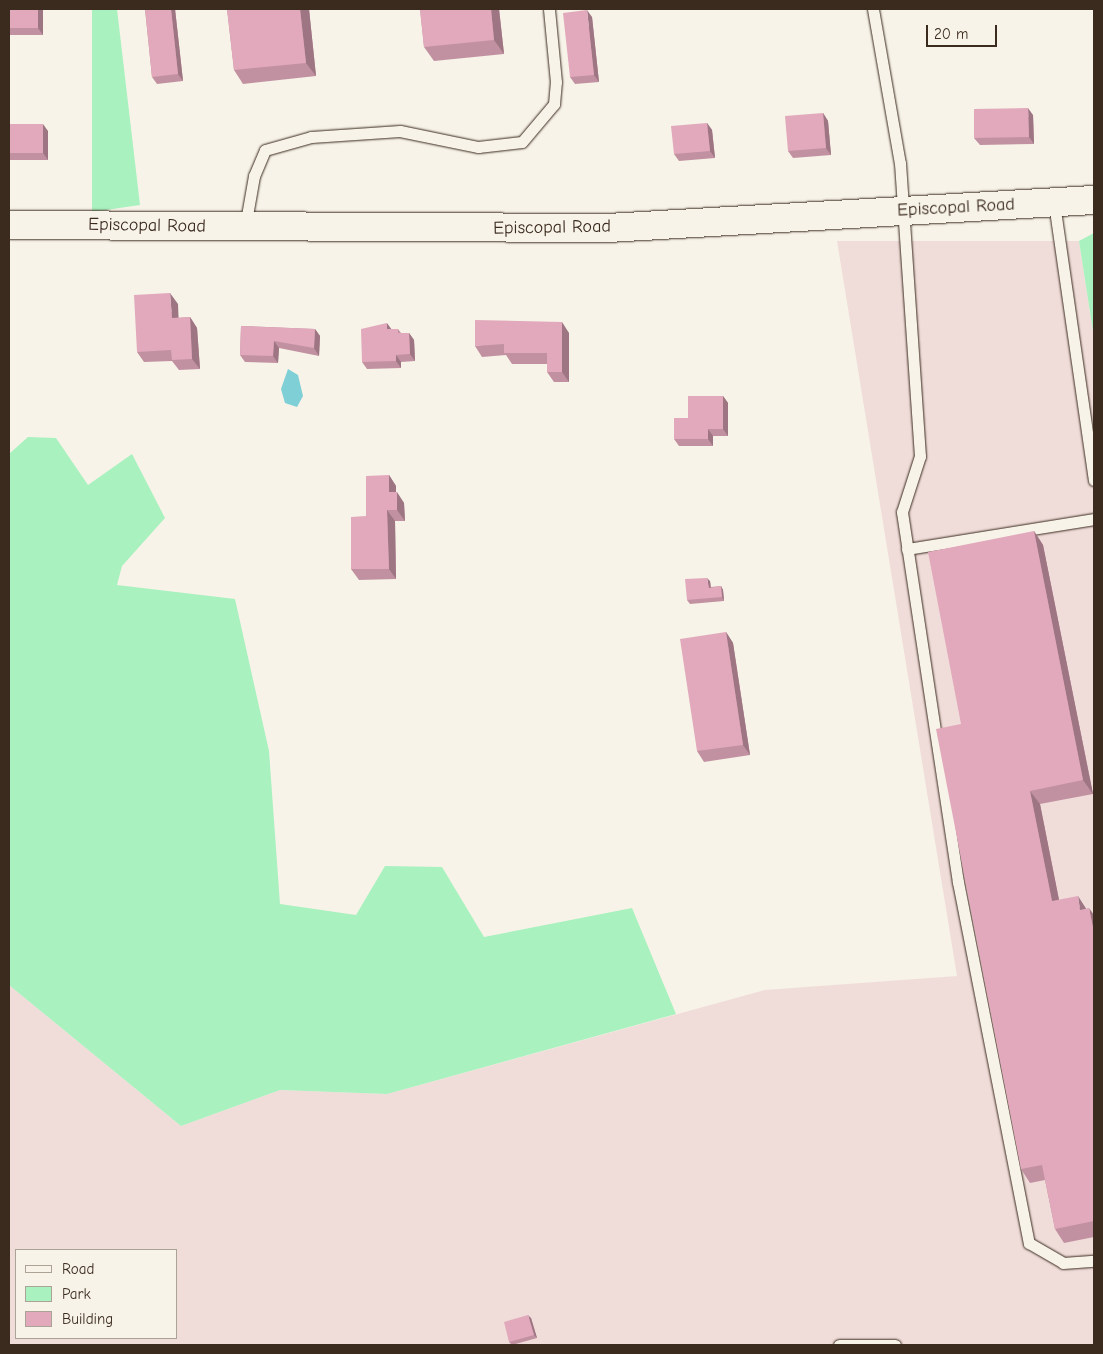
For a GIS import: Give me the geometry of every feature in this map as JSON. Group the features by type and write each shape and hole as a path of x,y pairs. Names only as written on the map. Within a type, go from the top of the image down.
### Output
{"street":[{"name":"Episcopal Road","path":"9,225 608,228 1094,200"}],"lane":[{"path":"245,227 254,176 265,150 311,137 400,131 478,147 522,142 554,104 556,82 549,9"},
{"path":"873,9 900,163 920,456 902,512 958,882 1029,1243 1063,1263 1094,1260"},
{"path":"1054,203 1094,480"},
{"path":"907,549 1094,519"},
{"path":"840,1345 895,1345"}],"shaded area":[{"path":"837,241 1079,241 1094,338 1094,1345 9,1345 9,985 181,1126 280,1090 387,1094 765,990 957,976"}],"green space":[{"path":"92,9 117,9 140,205 92,212"},
{"path":"1094,233 1094,338 1079,241"},
{"path":"28,437 56,438 88,485 132,454 165,518 122,566 117,585 235,599 269,751 280,904 356,915 385,866 442,867 484,937 632,908 676,1014 387,1094 280,1090 181,1126 9,985 9,454"}],"water":[{"path":"288,369 298,375 303,396 297,407 285,403 281,389"}],"building":[{"path":"9,9 38,9 38,28 9,28"},
{"path":"145,9 171,9 178,74 152,77"},
{"path":"227,9 300,9 306,63 234,70"},
{"path":"420,9 491,9 494,40 424,47"},
{"path":"587,10 594,75 570,77 563,13"},
{"path":"1028,108 1029,137 974,138 974,109"},
{"path":"823,113 826,148 788,151 785,116"},
{"path":"707,123 710,151 674,154 671,126"},
{"path":"9,124 43,124 43,153 9,153"},
{"path":"170,293 172,318 190,317 192,359 172,360 171,350 137,352 134,295"},
{"path":"475,320 562,322 562,372 547,372 547,353 504,353 504,344 475,346"},
{"path":"387,323 387,329 398,329 398,333 409,333 410,354 396,355 396,361 362,362 361,329"},
{"path":"241,326 315,329 314,348 274,341 273,356 240,355"},
{"path":"688,396 723,396 723,429 708,429 708,439 674,439 674,418 688,418"},
{"path":"389,475 389,492 397,492 397,510 387,510 389,569 351,569 351,517 366,516 366,476"},
{"path":"1034,531 1083,780 1030,791 1052,901 1078,896 1080,910 1089,908 1094,932 1094,1221 1055,1229 1042,1165 1021,1169 936,729 961,724 928,552"},
{"path":"707,578 709,588 721,586 722,597 687,600 685,579"},
{"path":"726,632 743,745 697,751 680,639"},
{"path":"528,1315 534,1335 509,1342 504,1322"}]}
